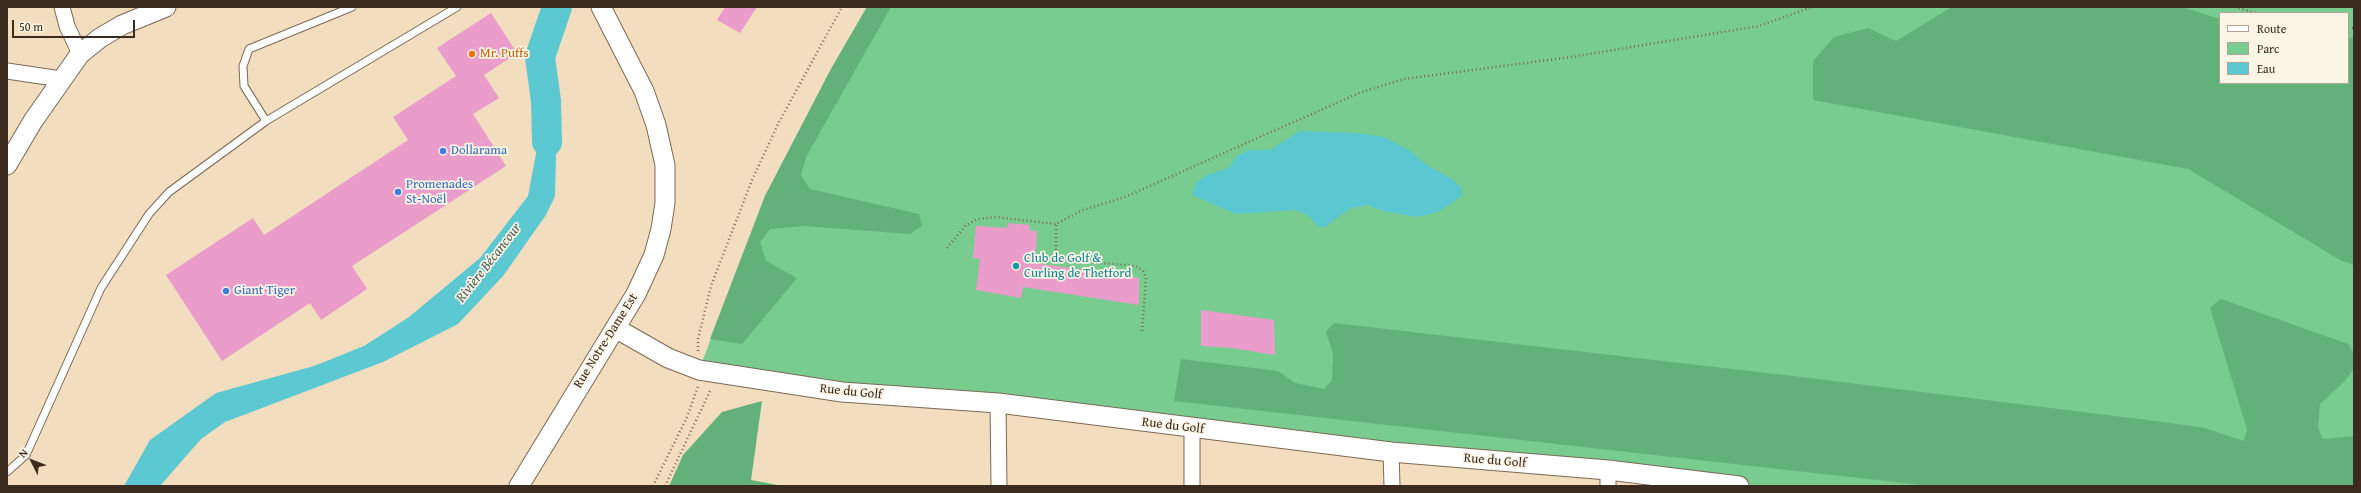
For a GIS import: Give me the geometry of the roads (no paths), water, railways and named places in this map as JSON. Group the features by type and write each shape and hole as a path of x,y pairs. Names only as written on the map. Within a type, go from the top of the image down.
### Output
{"street":[{"path":"62,7 67,26 80,54"},
{"path":"7,165 61,79 80,54 100,38 122,25 166,7"},
{"name":"Rue Notre-Dame Est","path":"519,486 579,384 617,329 654,255 665,203 665,165 656,125 644,91 601,7"},
{"path":"7,71 61,79"},
{"name":"Rue du Golf","path":"617,329 668,358 698,370 842,392 998,403 1192,429 1608,478 1739,486"},
{"path":"998,403 999,486"},
{"path":"1192,429 1192,486"},
{"path":"1391,452 1392,486"}],"lane":[{"path":"266,121 244,86 243,66 249,49 352,7"},
{"path":"7,472 26,455 101,288 149,214 169,192 266,121 457,7"}],"water":[{"path":"546,101 556,155 555,196 546,215 503,276 458,324 383,362 225,422 201,439 160,486 124,486 150,440 216,393 314,366 364,346 409,317 480,258 528,196"},
{"path":"1300,131 1357,133 1384,137 1409,150 1427,165 1452,179 1461,187 1462,196 1438,212 1417,217 1382,211 1368,205 1351,208 1325,227 1318,227 1309,216 1296,210 1236,214 1192,195 1196,183 1207,175 1229,168 1236,157 1249,150 1270,150"}],"waterway":[{"name":"Rivière Bécancour","path":"547,142 546,101 540,57 557,7"}],"place":[{"name":"Mr. Puffs","path":"472,54"},
{"name":"Dollarama","path":"443,151"},
{"name":"Promenades St-Noël","path":"398,192"},
{"name":"Club de Golf & Curling de Thetford","path":"1016,266"},
{"name":"Giant Tiger","path":"226,291"}]}
